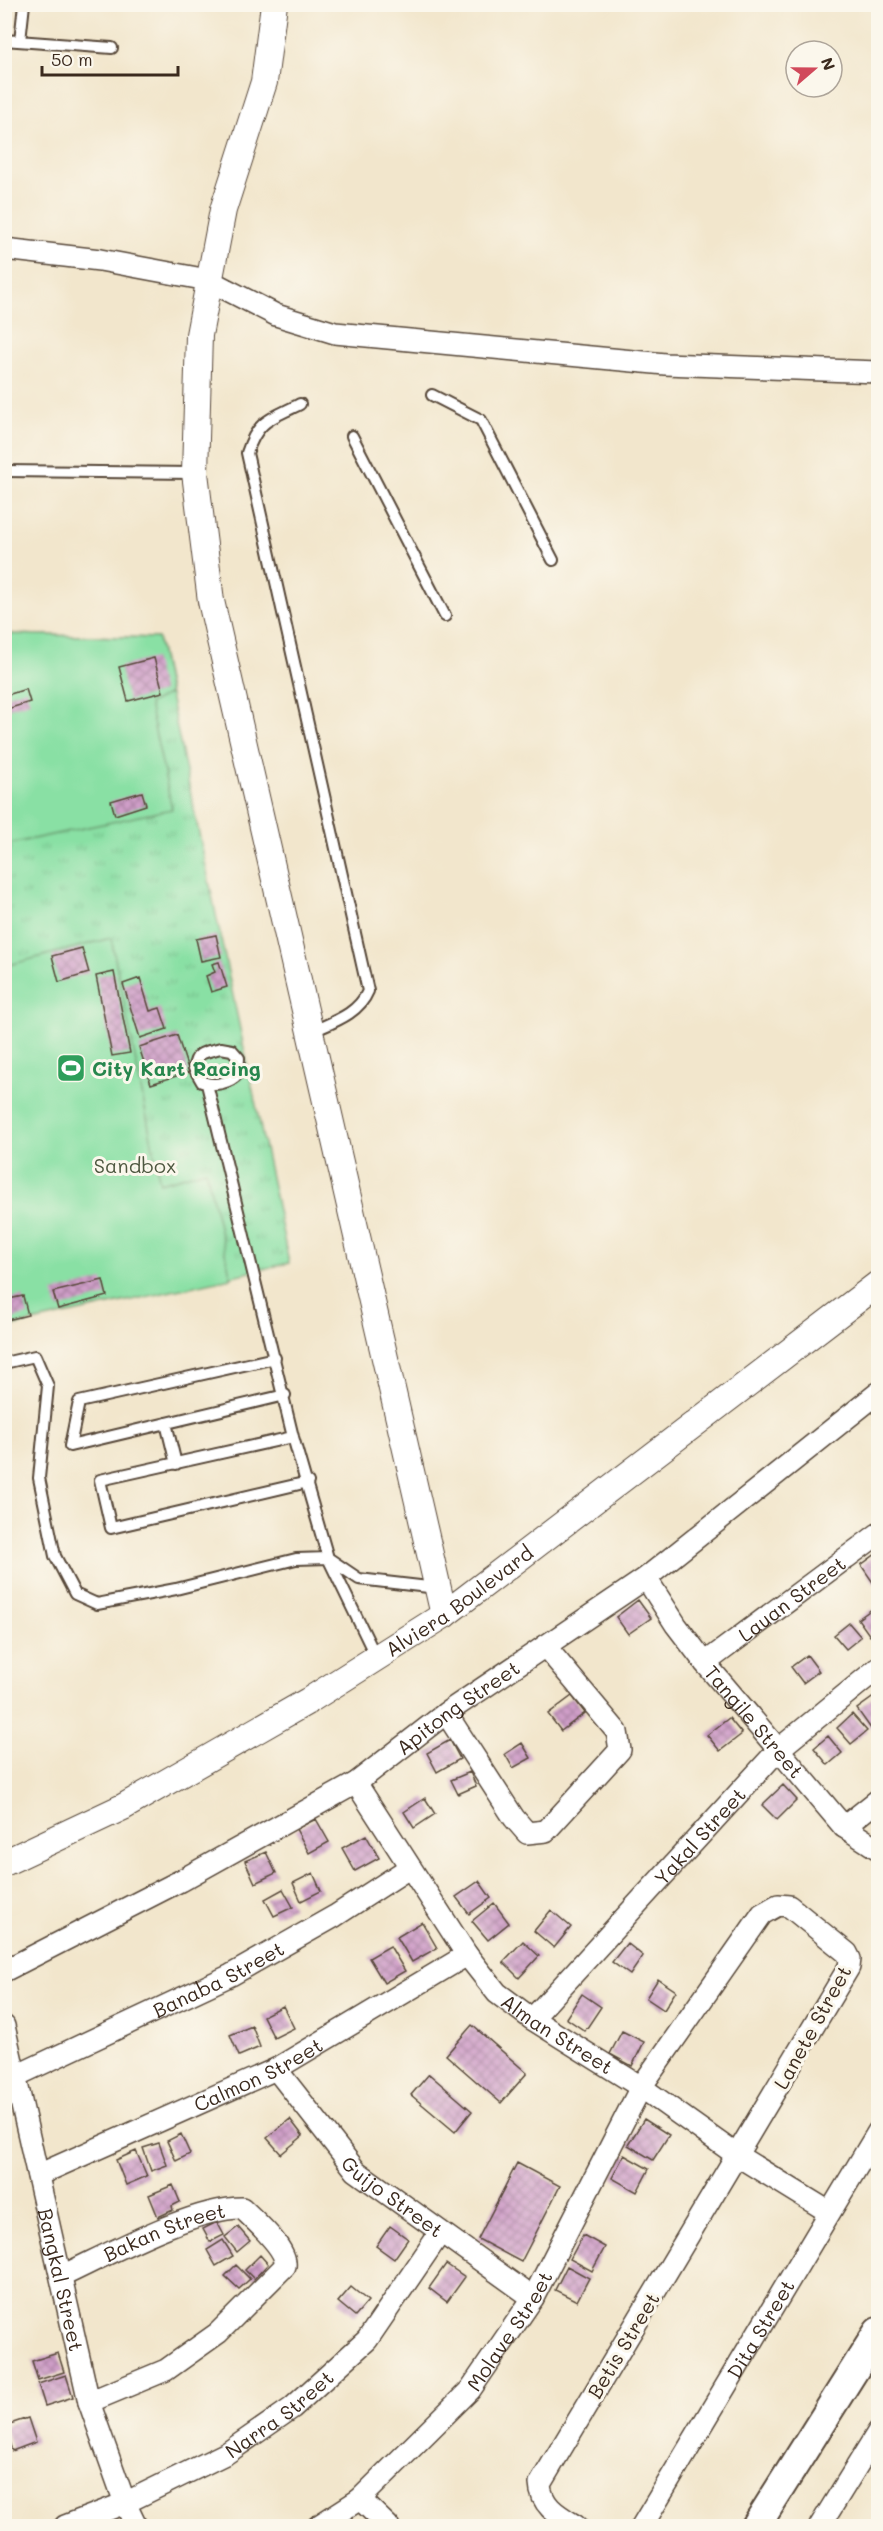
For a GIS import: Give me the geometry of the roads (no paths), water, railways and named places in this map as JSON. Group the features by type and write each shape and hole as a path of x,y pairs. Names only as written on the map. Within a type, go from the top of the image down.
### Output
{"main road":[{"path":"756,2526 879,2332"}],"street":[{"path":"274,4 264,82 223,210 208,280 199,335 195,472 211,601 444,1615"},
{"path":"4,249 100,260 208,280 276,315 335,333 665,364 879,372"},
{"name":"Alviera Boulevard","path":"4,1863 123,1807 308,1701 444,1615 879,1284"},
{"name":"Apitong Street","path":"4,1971 180,1881 356,1783 446,1713 646,1578 879,1393"},
{"name":"Lauan Street","path":"705,1663 879,1534"},
{"name":"Tangile Street","path":"646,1578 676,1625 705,1663 844,1827 879,1849"},
{"path":"446,1713 514,1818 527,1833 546,1831 620,1750 617,1732 545,1646"},
{"name":"Yakal Street","path":"532,2019 779,1749 879,1668"},
{"name":"Alman Street","path":"356,1783 467,1955 497,1993 532,2019 641,2087 738,2156 829,2212"},
{"path":"844,1827 879,1800"},
{"name":"Banaba Street","path":"18,2075 231,1975 335,1916 409,1868"},
{"name":"Lanete Street","path":"641,2087 762,1914 778,1905 789,1906 847,1953 850,1959 849,1967 738,2156"},
{"name":"Calmon Street","path":"38,2175 276,2069 467,1955"},
{"name":"Bangkal Street","path":"4,2026 18,2075 89,2402 125,2504 136,2526"},
{"name":"Guijo Street","path":"276,2069 356,2171 533,2298"},
{"name":"Molave Street","path":"318,2526 360,2499 470,2390 533,2298 641,2087"},
{"name":"Dita Street","path":"642,2526 879,2132"},
{"name":"Betis Street","path":"576,2526 546,2504 541,2496 540,2484 738,2156"},
{"name":"Bakan Street","path":"62,2276 143,2238 224,2208 242,2208 282,2251 286,2260 285,2266 218,2333 166,2370 89,2402"},
{"name":"Narra Street","path":"65,2526 125,2504 227,2453 292,2408 367,2340 440,2233"},
{"path":"820,2526 879,2432"},
{"path":"360,2499 388,2526"}],"lane":[{"path":"20,41 24,4"},
{"path":"4,40 112,48"},
{"path":"432,395 481,420 553,560"},
{"path":"300,404 265,422 253,434 247,453 368,991 363,1004 354,1011 309,1033"},
{"path":"352,436 444,616"},
{"path":"4,471 195,472"},
{"path":"207,1084 230,1082 238,1074 240,1064 232,1050 221,1048 200,1053 196,1057 195,1074 207,1084 285,1395 293,1437 308,1482 328,1558 376,1657"},
{"path":"4,1363 35,1356 48,1386 39,1478 55,1556 75,1594 98,1604 177,1588 296,1559 328,1558 359,1579 437,1588"},
{"path":"275,1358 79,1402 70,1446 285,1395"},
{"path":"166,1423 176,1464"},
{"path":"293,1437 100,1480 111,1528 308,1482"}],"place":[{"name":"City Kart Racing","path":"71,1068"}],"park label":[{"name":"Sandbox","path":"135,1165"}]}
